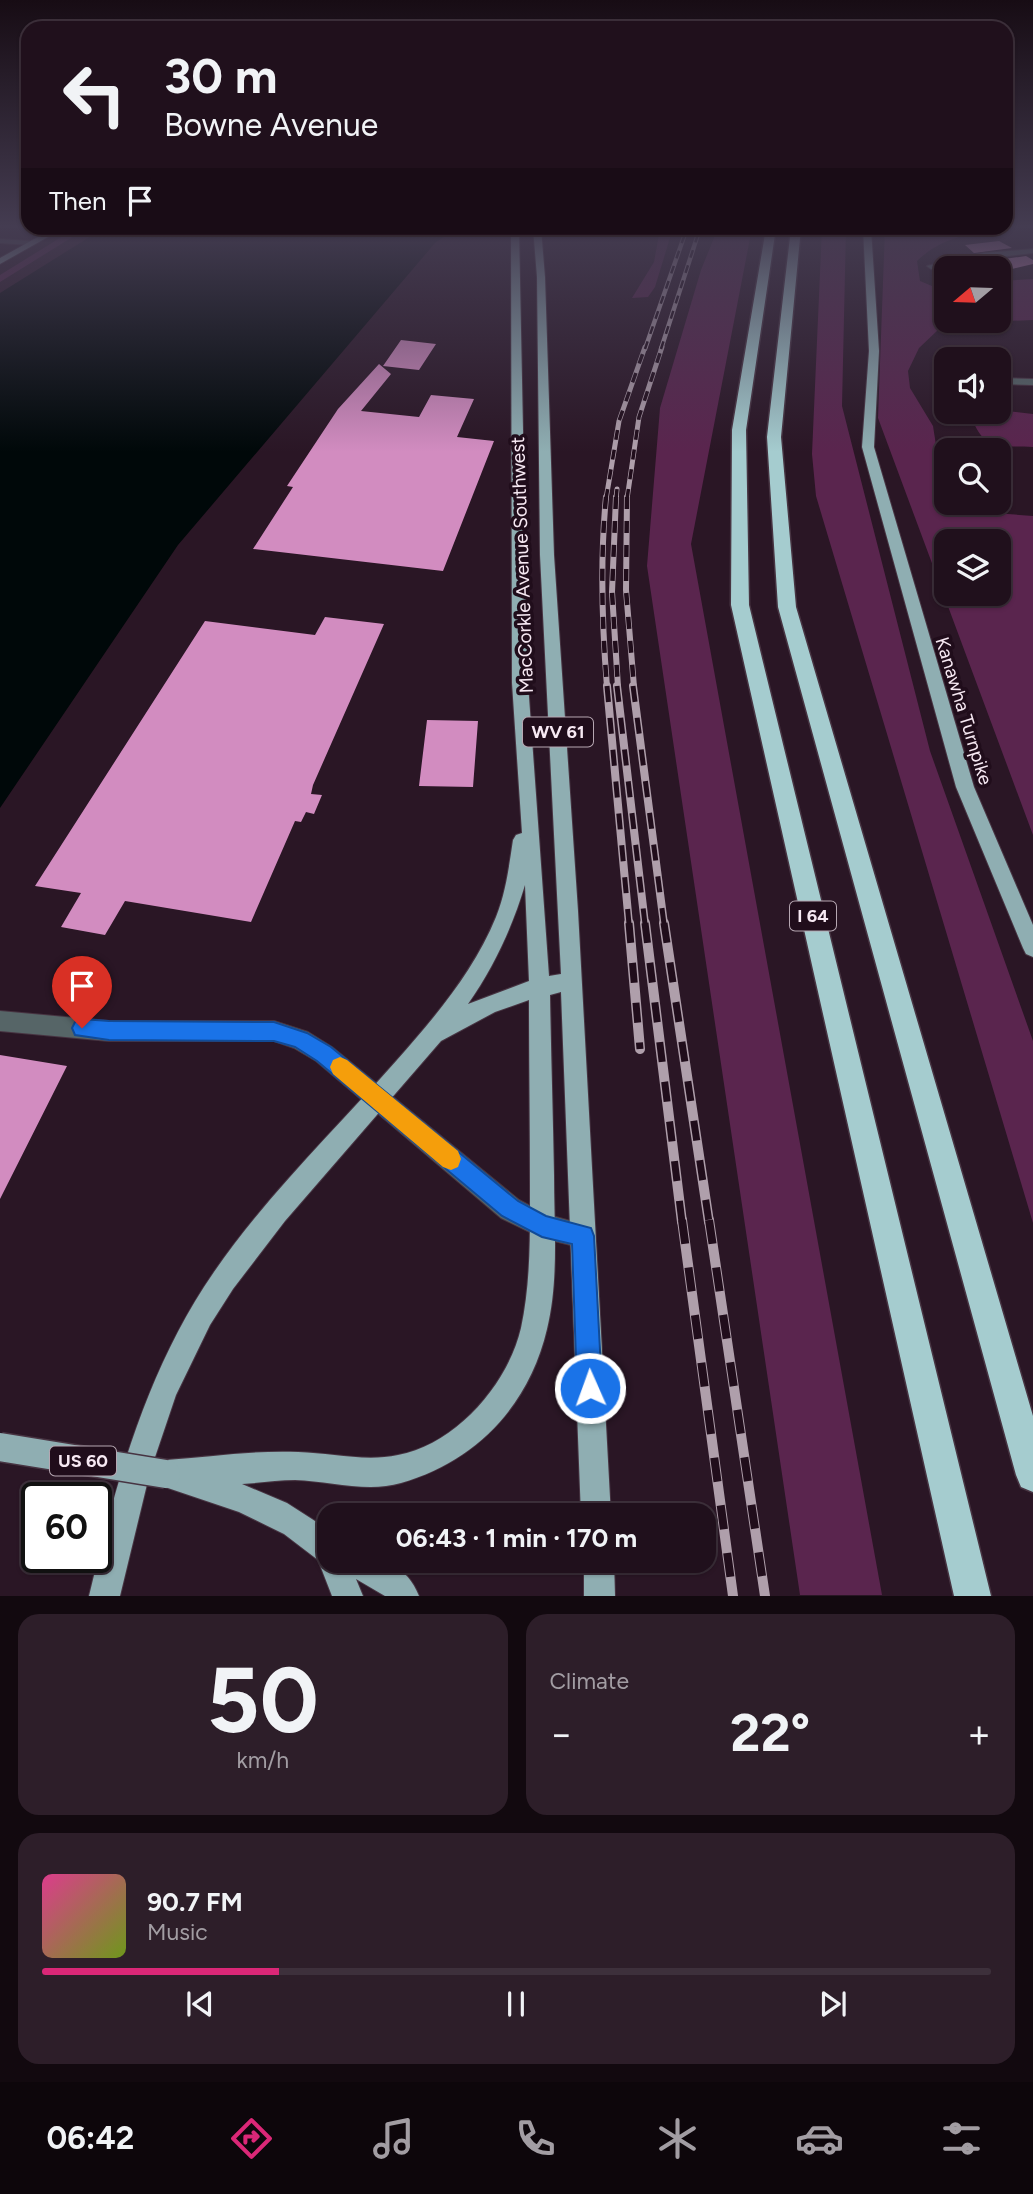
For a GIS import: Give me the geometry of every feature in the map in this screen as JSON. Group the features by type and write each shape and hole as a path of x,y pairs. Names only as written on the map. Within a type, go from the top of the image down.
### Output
{"highway":[{"name":"I 64","path":"759,302 739,430 740,605 973,1595"},
{"path":"788,302 774,437 787,607 1033,1475"}],"main road":[{"name":"MacCorkle Avenue Southwest","path":"166,1474 296,1466 330,1470 398,1470 430,1459 464,1439 492,1411 510,1386 534,1329 540,1298 542,1226 538,986 530,792 520,683 515,302"},
{"name":"MacCorkle Avenue Southwest","path":"542,302 547,555 571,981 595,1503"},
{"name":"Kanawha Turnpike","path":"871,302 874,351 868,446 965,787 1033,948"},
{"path":"104,1595 124,1510 152,1424 180,1355 223,1282 268,1224 435,1035 492,950 516,890 530,792"},
{"path":"435,1035 492,1001 538,986 571,981"},
{"name":"US 60","path":"0,1447 166,1474 239,1494 286,1517 317,1540"},
{"path":"340,1573 348,1595"},
{"name":"US 60","path":"374,1573 394,1583 404,1595"},
{"path":"599,1573 600,1595"}],"street":[{"path":"1011,381 1033,382"},
{"path":"0,1021 109,1031 274,1031 300,1040 324,1054 510,1209 542,1226 583,1236"}],"shaded area":[{"path":"0,302 384,302 178,545 0,808"},
{"path":"691,302 738,302 691,544 882,1595 800,1595 647,566 660,408"},
{"path":"819,302 844,302 842,406 930,751 1033,1041 1033,1223 816,496 812,454"},
{"path":"882,302 934,302 935,333 919,348 908,371 910,388 933,426 934,515 1033,516 1033,835 948,606 1011,606 1011,529 934,529 934,569 878,418"},
{"path":"1012,302 1033,302 1033,320 1012,321"},
{"path":"1011,411 1033,414 1033,447 1011,446 1011,438 984,438 974,424 1011,424"}],"building":[{"path":"401,340 436,344 419,370 383,366"},
{"path":"379,364 391,374 361,411 419,417 431,395 474,399 457,437 494,441 443,571 253,549 293,487 287,486 338,409"},
{"path":"325,617 384,624 313,785 311,794 322,795 314,814 306,812 301,822 295,821 251,922 125,901 105,935 61,927 81,893 35,886 205,621 315,635"},
{"path":"427,720 478,721 473,787 419,786"},
{"path":"0,1055 67,1066 0,1199"}],"railway":[{"path":"645,349 661,302"},
{"path":"661,349 676,302"},
{"path":"606,499 619,421 645,347"},
{"path":"627,499 639,417 662,347"},
{"path":"616,499 617,489"},
{"path":"606,497 602,592 607,687"},
{"path":"616,497 612,592 618,687"},
{"path":"627,497 626,590 634,687"},
{"path":"607,686 629,924"},
{"path":"617,686 645,924"},
{"path":"633,686 664,924"},
{"path":"629,923 640,1049"},
{"path":"645,923 682,1222"},
{"path":"664,923 709,1222"},
{"path":"682,1220 733,1596"},
{"path":"709,1220 765,1596"}],"slow traffic":[{"path":"340,1067 451,1159"}],"route":[{"path":"82,1028 109,1031 274,1031 300,1040 324,1054 510,1209 542,1226 583,1236 590,1388"}]}
